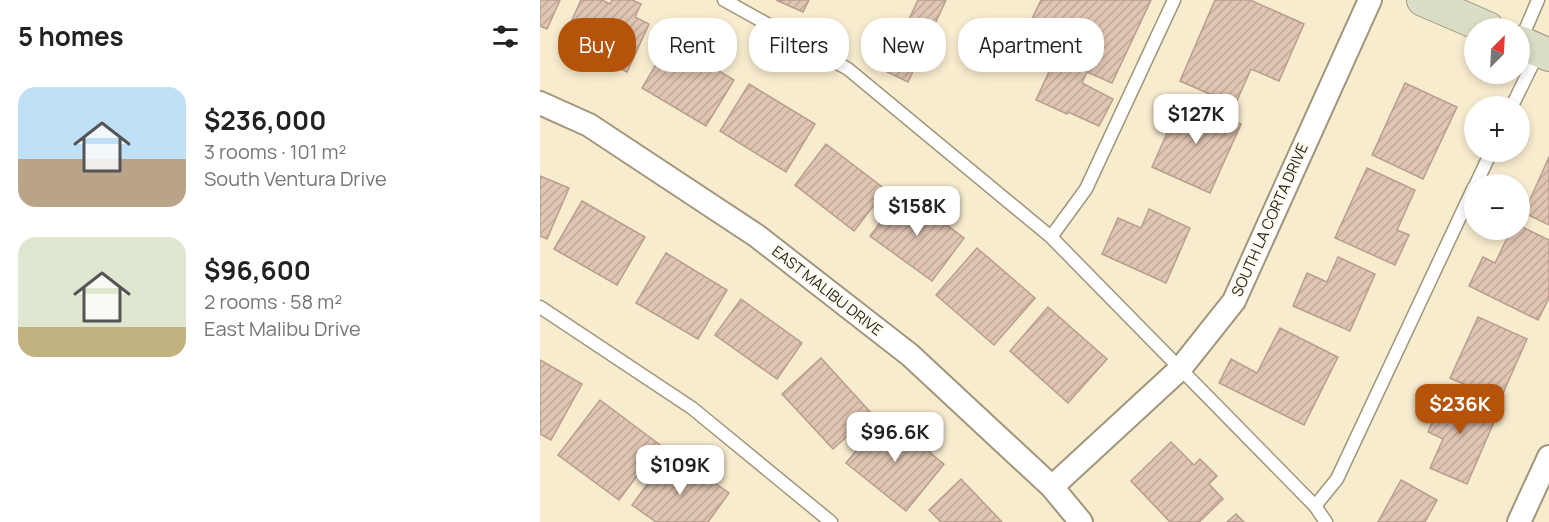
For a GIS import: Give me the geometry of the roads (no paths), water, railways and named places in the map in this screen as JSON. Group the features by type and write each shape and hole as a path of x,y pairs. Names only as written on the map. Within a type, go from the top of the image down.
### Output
{"main road":[{"path":"1423,0 1465,18"}],"street":[{"name":"SOUTH LA CORTA DRIVE","path":"1052,487 1180,369 1234,301 1370,0"},
{"name":"EAST MALIBU DRIVE","path":"540,103 589,125 757,236 910,355 1052,487 1081,522"},
{"path":"1519,522 1549,457"}],"lane":[{"path":"724,0 848,69 1051,237 1315,506 1326,522"},
{"path":"1051,237 1086,189 1174,0"},
{"path":"1515,96 1532,47 1538,0"},
{"path":"1315,506 1337,479 1464,209"},
{"path":"540,307 692,408 831,522"}]}
